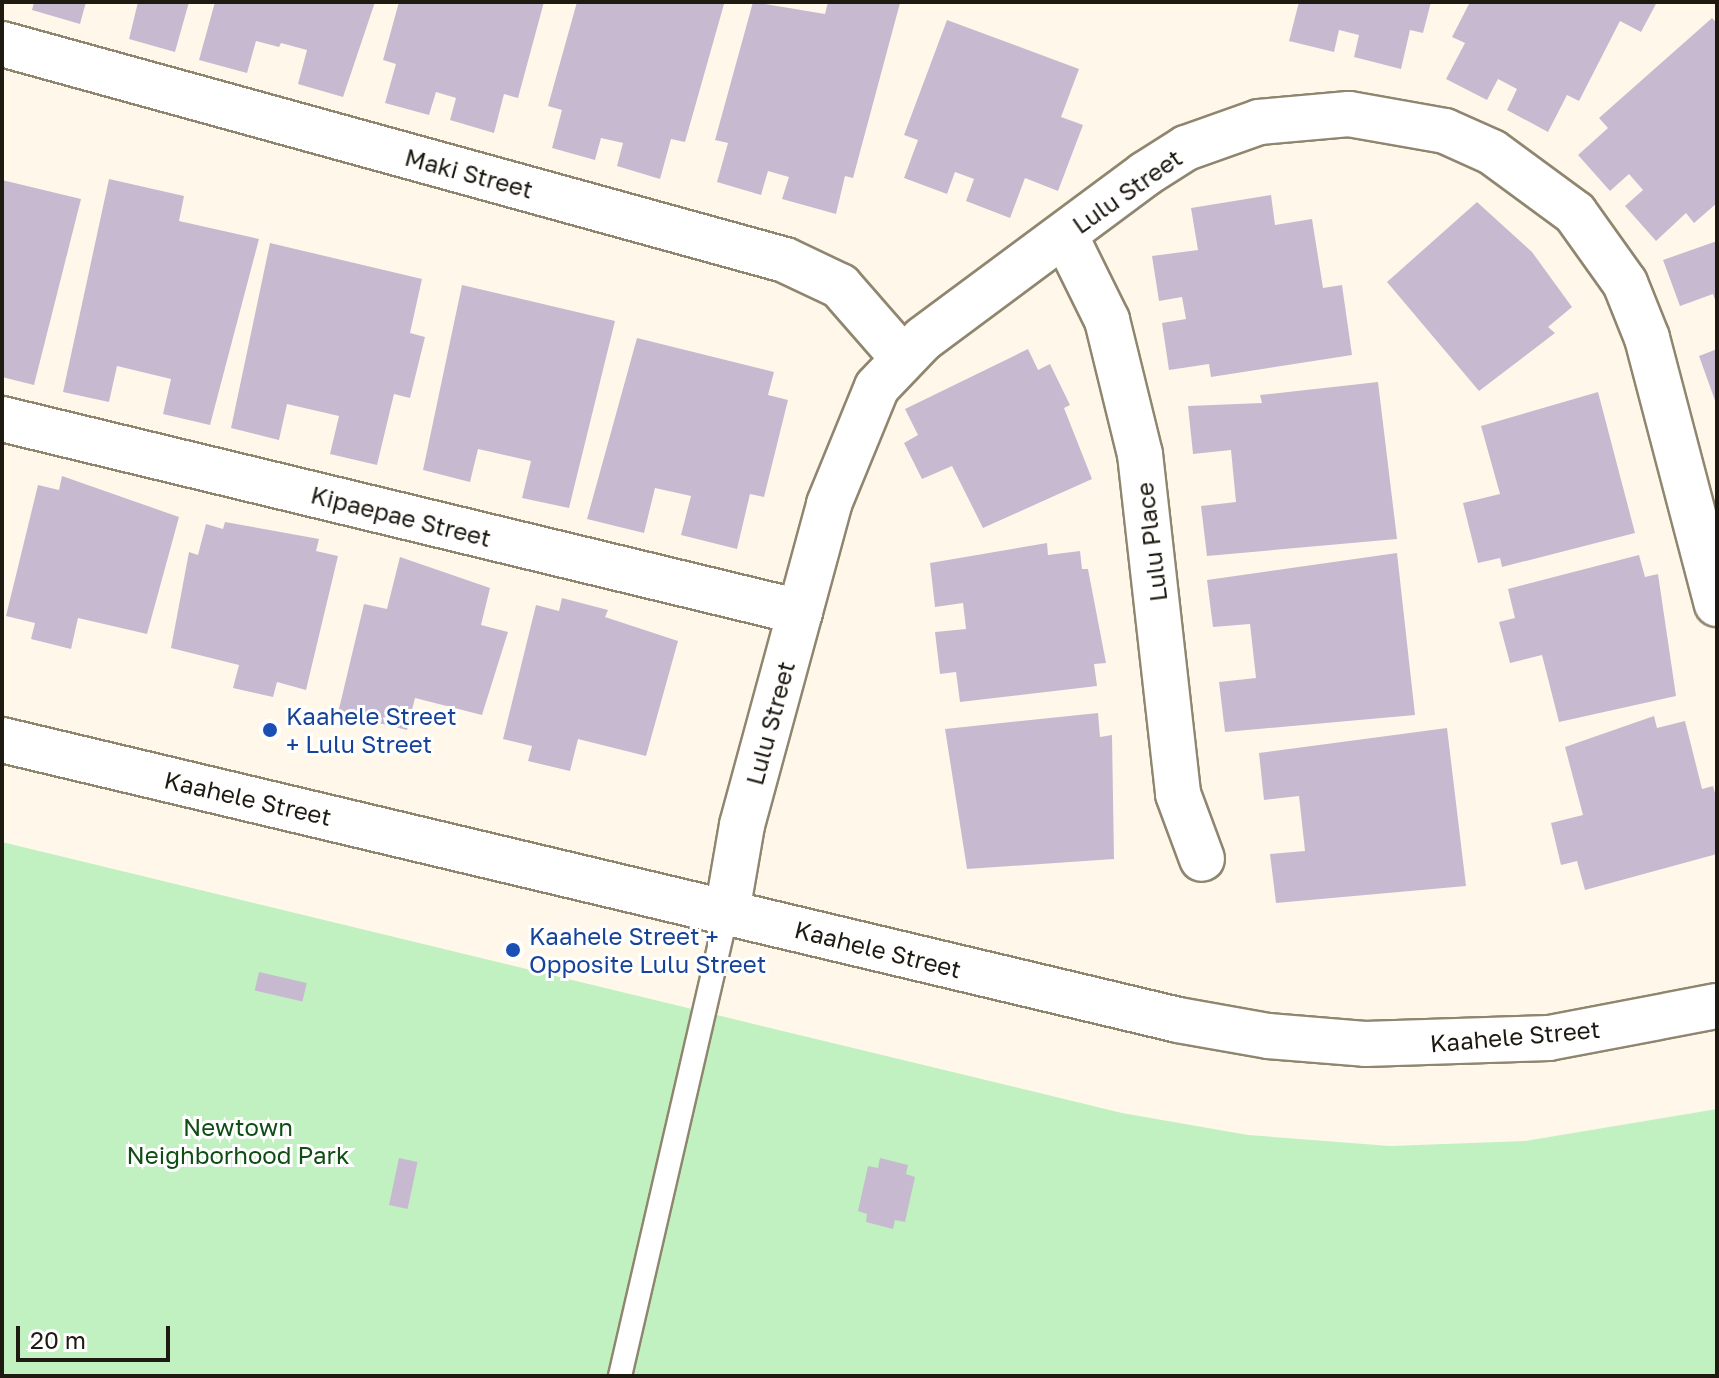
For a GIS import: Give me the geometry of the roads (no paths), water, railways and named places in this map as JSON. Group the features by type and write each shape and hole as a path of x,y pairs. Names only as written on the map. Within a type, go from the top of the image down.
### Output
{"street":[{"name":"Maki Street","path":"2,44 785,260 840,286 902,357"},
{"name":"Lulu Street","path":"727,912 742,825 843,457 877,387 902,357 1186,148 1259,122 1349,114 1398,118 1492,152 1575,213 1625,283 1647,338 1717,604"},
{"name":"Lulu Place","path":"1065,235 1107,320 1140,454 1178,794 1202,859"},
{"name":"Kipaepae Street","path":"2,419 800,612"},
{"name":"Kaahele Street","path":"2,740 1178,1020 1268,1036 1365,1044 1549,1038 1717,1006"}],"lane":[{"path":"620,1376 727,912"}],"place":[{"name":"Kaahele Street + Lulu Street","path":"270,730"},
{"name":"Kaahele Street + Opposite Lulu Street","path":"513,950"}],"park label":[{"name":"Newtown Neighborhood Park","path":"238,1141"}]}
